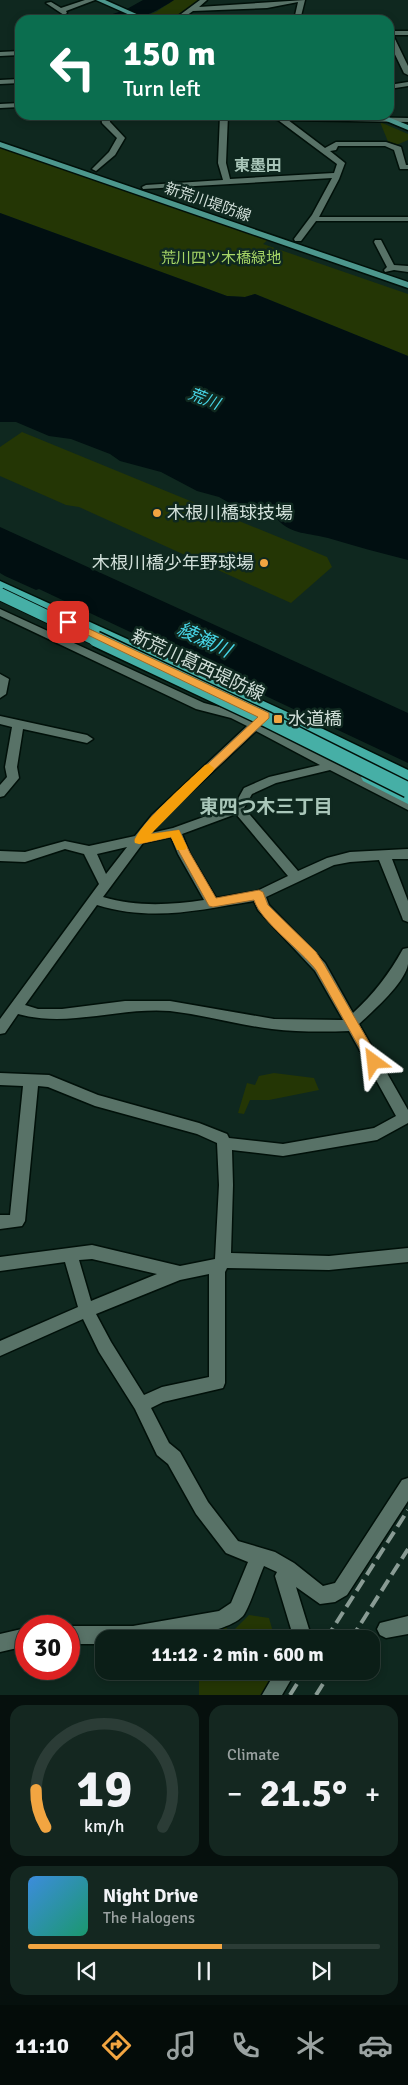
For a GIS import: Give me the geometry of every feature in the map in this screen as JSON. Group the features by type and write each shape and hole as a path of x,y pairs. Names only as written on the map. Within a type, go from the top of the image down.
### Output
{"highway":[{"path":"0,585 291,719 405,775"},
{"path":"0,594 408,790"},
{"path":"263,720 408,799"}],"main road":[{"path":"99,0 135,15"},
{"path":"388,120 408,128"},
{"name":"新荒川堤防線","path":"0,137 298,239 389,268 408,277"},
{"name":"新荒川堤防線","path":"0,144 408,285"},
{"name":"新荒川葛西堤防線","path":"0,590 263,720 350,757 408,786"}],"street":[{"path":"49,3 62,12 92,0"},
{"path":"184,15 204,0"},
{"path":"193,9 267,6 301,0 298,15"},
{"path":"394,34 408,33"},
{"path":"394,44 408,73"},
{"path":"0,54 15,53"},
{"path":"0,82 15,81"},
{"path":"394,86 408,84"},
{"path":"0,106 15,105"},
{"path":"96,169 112,154 121,138 106,123 106,120"},
{"path":"224,120 222,163 226,181"},
{"path":"284,120 341,164 326,198 306,233 298,239"},
{"path":"388,120 408,120"},
{"path":"325,150 333,148 336,144 386,144 398,149 404,167 408,167"},
{"path":"146,187 336,175"},
{"path":"313,219 408,220"},
{"path":"378,242 389,268 408,269"},
{"path":"14,596 2,615 200,706 263,720 331,766 408,806"},
{"path":"0,678 3,679 3,683 0,694"},
{"path":"0,720 87,739"},
{"path":"0,1029 96,899 105,884 156,818 263,720"},
{"path":"1,791 12,778 11,767 18,725"},
{"path":"0,856 25,857 65,844 89,850 175,832 238,809 248,791 272,780 331,766"},
{"path":"238,809 297,878"},
{"path":"175,832 184,854 213,903"},
{"path":"89,850 105,884"},
{"path":"96,899 115,906 172,910 259,895 331,861 350,857 408,854"},
{"path":"384,856 408,917"},
{"path":"224,1143 283,1150 377,1134 406,1117 320,967 312,956 263,907 259,895"},
{"path":"16,1008 38,1014 62,1014 125,1006 170,1006 248,1020 298,1026 348,1026 350,1022 372,1004 395,976 408,953"},
{"path":"0,1079 49,1081 95,1100 199,1129 222,1138 224,1143 226,1185 223,1261 217,1271 217,1383 162,1395 141,1404"},
{"path":"0,1222 17,1221 31,1081"},
{"path":"0,1264 92,1252 180,1273"},
{"path":"70,1254 86,1309 106,1347 141,1404 163,1449 174,1458 202,1508 232,1546 259,1557 269,1558 288,1569 320,1595 335,1593 341,1589 408,1486"},
{"path":"0,1349 86,1309 180,1273 212,1267 223,1261 329,1263 408,1255"},
{"path":"80,1635 133,1635 222,1619 237,1609 259,1557"},
{"path":"288,1569 284,1576 300,1630"},
{"path":"386,1629 408,1625"},
{"path":"0,1643 15,1640"},
{"path":"271,1695 281,1680"}],"green space":[{"path":"174,0 199,0 177,15 148,15"},
{"path":"380,122 408,134 408,140 394,146 389,144"},
{"name":"荒川四ツ木橋緑地","path":"0,146 269,239 263,244 408,294 408,356 255,294 245,297 227,296 0,213"},
{"path":"22,432 327,557 332,567 291,603 79,507 66,505 0,476 0,447"},
{"path":"274,1073 314,1078 319,1090 269,1100 250,1100 244,1114 238,1113 247,1083 255,1085 259,1076"},
{"path":"249,1615 269,1618 272,1630 234,1630"},
{"path":"226,1626 227,1630 205,1630"},
{"path":"199,1680 270,1680 261,1695 199,1695"}],"water":[{"path":"143,0 174,0 146,15 110,15 125,10"},
{"name":"荒川","path":"0,213 227,296 245,297 255,294 408,356 408,560 295,531 277,519 271,520 266,514 262,515 255,511 247,513 219,497 197,491 161,472 120,461 110,454 71,439 49,436 16,422 0,422"},
{"name":"綾瀬川","path":"0,527 408,713 408,763 39,589 36,590 5,576 0,573"}],"railway":[{"path":"332,1630 408,1510"},
{"path":"357,1630 408,1549"},
{"path":"290,1695 299,1680"},
{"path":"316,1695 325,1680"}],"slow traffic":[{"path":"181,847 175,832 139,840 156,818 209,768"}],"place":[{"name":"木根川橋球技場","path":"157,513"},
{"name":"木根川橋少年野球場","path":"264,563"},
{"name":"水道橋","path":"278,719"}],"district":[{"name":"東墨田","path":"258,166"},
{"name":"東四つ木三丁目","path":"266,807"}],"route":[{"path":"68,622 265,716 156,818 139,840 175,832 184,854 209,893 213,903 259,895 263,907 312,956 320,967 352,1027 358,1033 374,1062"}]}
